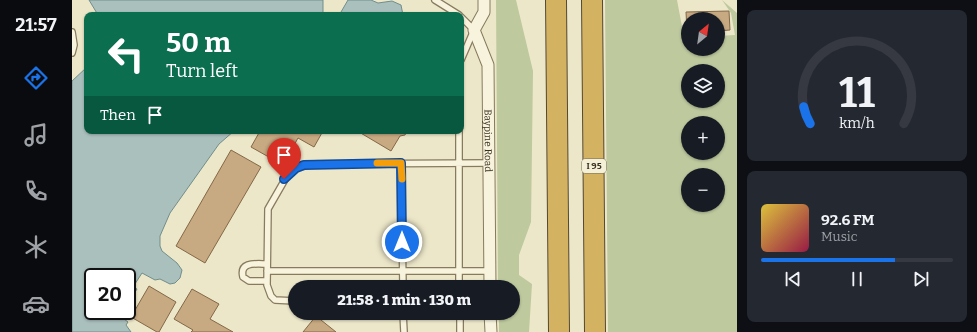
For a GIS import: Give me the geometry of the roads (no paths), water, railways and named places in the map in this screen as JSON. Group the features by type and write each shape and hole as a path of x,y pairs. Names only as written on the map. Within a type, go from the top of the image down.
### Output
{"highway":[{"path":"556,0 559,332"},
{"name":"I 95","path":"592,0 595,332"}],"street":[{"path":"474,30 484,12 484,0"},
{"name":"Baypine Road","path":"474,30 488,65 490,280"},
{"path":"490,320 491,332"}],"lane":[{"path":"435,0 444,2 455,12"},
{"path":"464,20 474,30 464,53"},
{"path":"72,32 74,44 72,53"},
{"path":"459,134 459,280"},
{"path":"288,301 275,300 269,293 267,281 268,210 284,179 296,168 302,165 311,164 490,162"},
{"path":"401,163 403,280"},
{"path":"267,264 248,264 244,267 242,272 243,277 249,282 267,281"},
{"path":"267,272 490,270"},
{"path":"403,320 404,332"},
{"path":"460,320 460,332"}],"water":[{"path":"89,0 323,0 323,12 96,12"},
{"path":"348,0 371,0 378,3 392,1 401,5 402,12 341,12"},
{"path":"84,70 84,134 231,134 219,144 170,213 160,236 160,246 162,251 177,263 182,270 180,278 175,283 170,284 160,279 155,280 142,273 136,282 136,268 84,268 84,320 125,320 128,322 126,325 131,332 72,332 72,81"}]}
